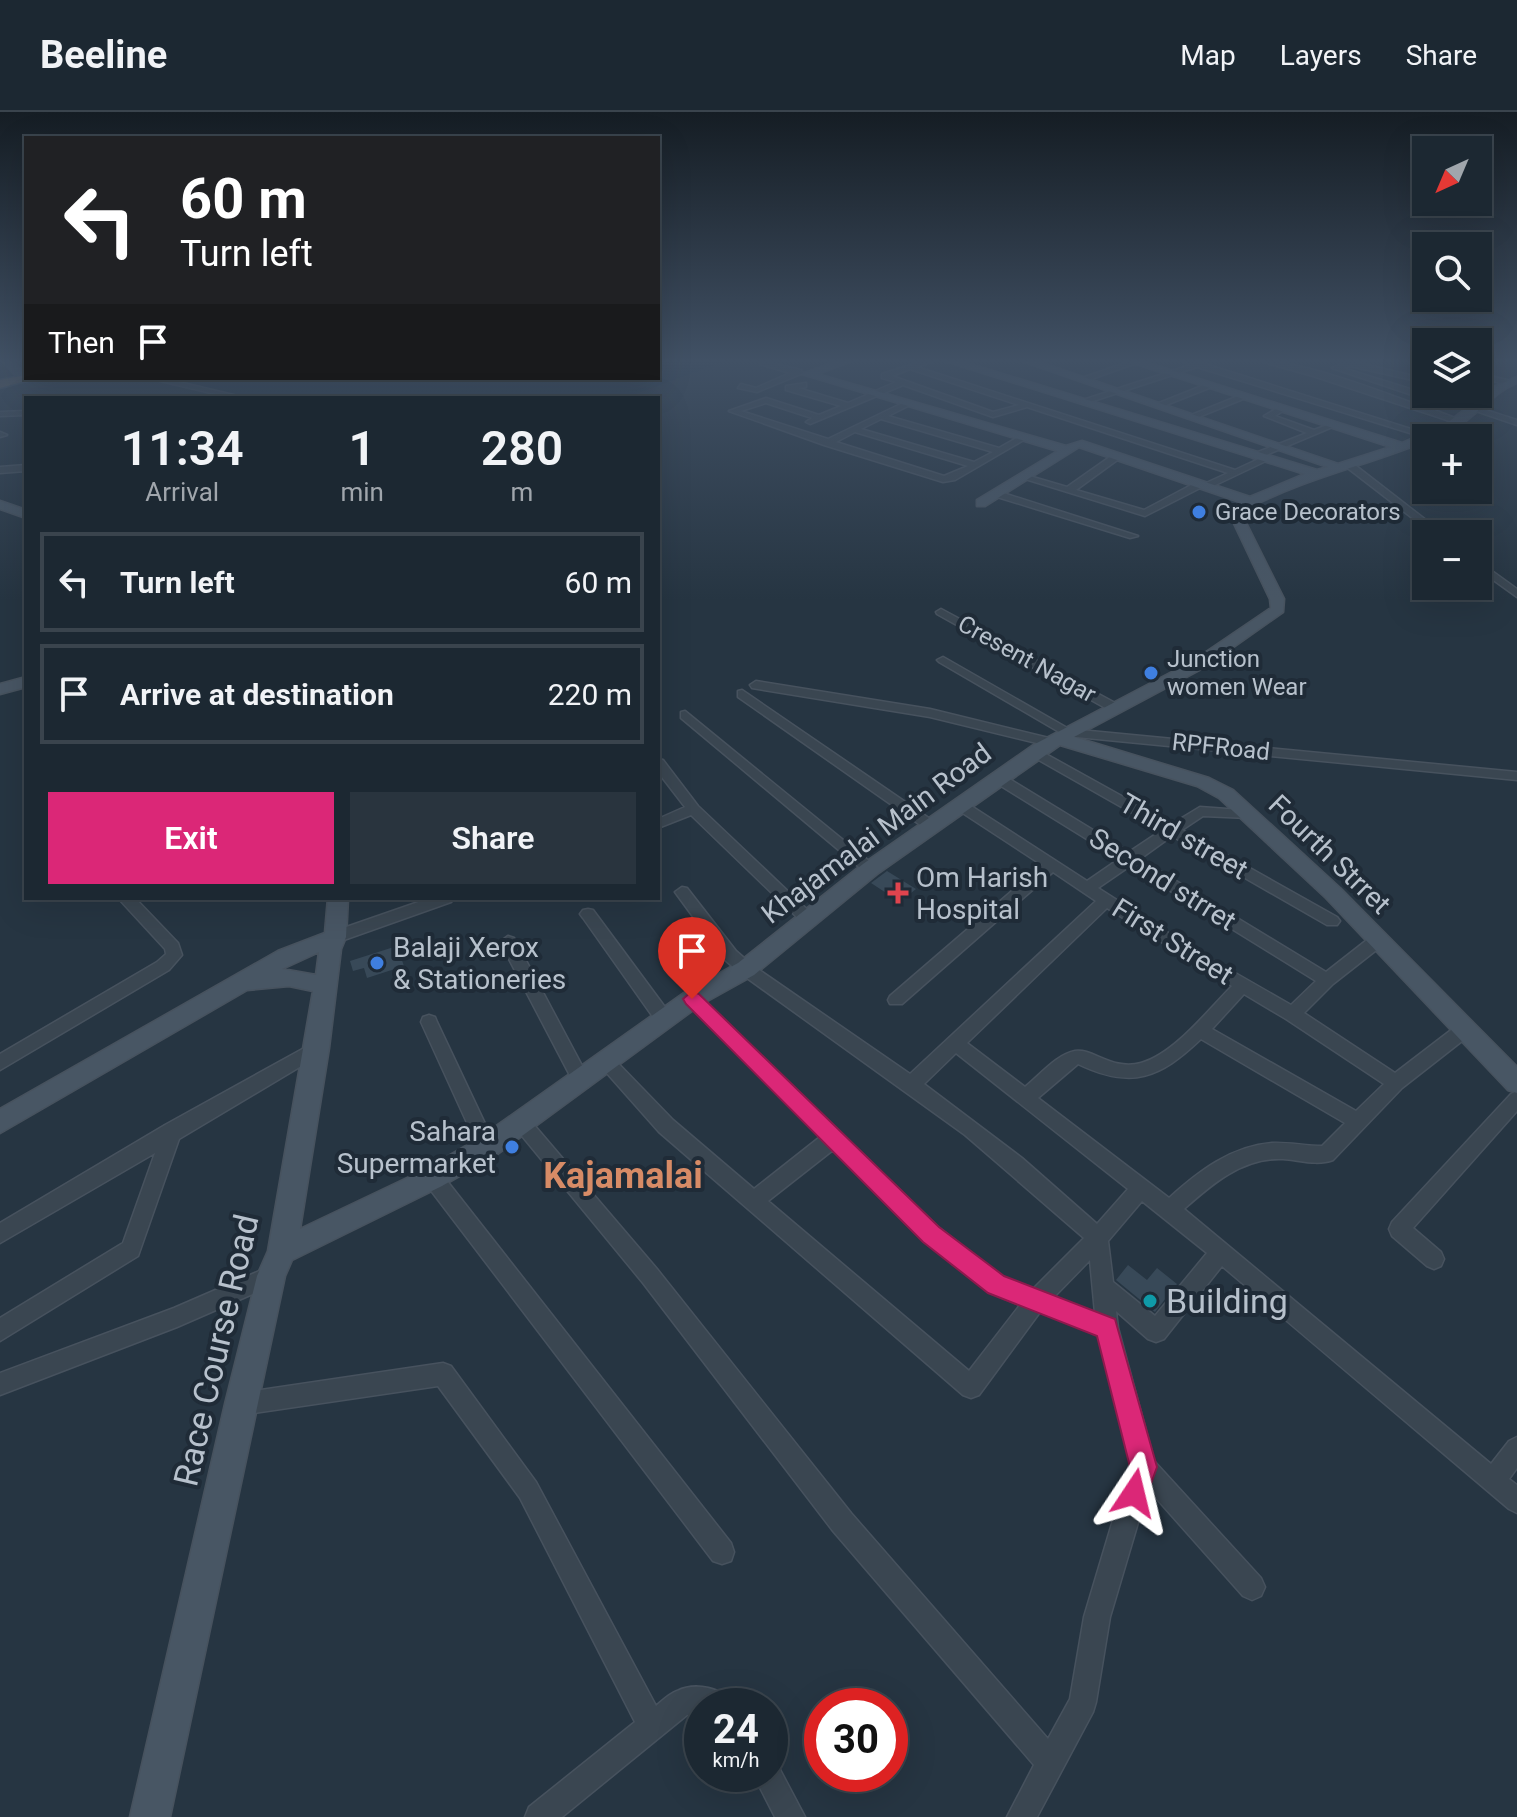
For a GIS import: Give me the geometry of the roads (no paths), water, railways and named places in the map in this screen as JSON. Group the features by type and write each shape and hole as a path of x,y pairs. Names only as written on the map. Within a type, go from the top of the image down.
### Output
{"street":[{"path":"819,441 943,479 1018,441"},
{"path":"827,443 831,441"},
{"path":"892,441 975,465"},
{"path":"964,441 1000,451"},
{"path":"1039,441 1117,456 1249,501 1412,442"},
{"path":"981,503 1084,441"},
{"path":"1138,441 1234,472"},
{"path":"1207,441 1318,474"},
{"path":"1263,441 1344,465 1420,520"},
{"path":"1026,478 1145,513 1234,472 1292,441"},
{"path":"1382,441 1399,446"},
{"path":"1068,491 1117,456"},
{"path":"0,470 24,468"},
{"path":"997,494 1133,536"},
{"name":"Khajamalai Main Road","path":"276,1264 522,1125 692,999 746,969 870,869 1052,741 1199,664 1278,609 1269,580 1237,517 1237,509 1249,501"},
{"path":"0,505 24,513"},
{"path":"1492,575 1517,594"},
{"name":"Cresent Nagar","path":"941,612 1113,707"},
{"name":"RPFRoad","path":"943,660 1052,741 1517,776"},
{"path":"0,689 24,681"},
{"path":"756,685 955,718 1005,733 1052,741"},
{"path":"742,694 931,826"},
{"path":"685,715 870,869"},
{"name":"Fourth Strret","path":"1052,741 1203,782 1226,794 1378,940 1517,1083"},
{"name":"Third street","path":"1052,741 1170,829 1332,921"},
{"path":"660,766 693,809 809,920"},
{"name":"Second strret","path":"998,778 1327,980"},
{"name":"First Street","path":"960,805 1189,954 1292,1014 1396,1083"},
{"path":"660,823 693,809"},
{"path":"1088,887 1170,829 1208,810 1249,814"},
{"path":"896,1000 1053,864"},
{"path":"682,892 730,955 746,969 912,1084 1067,1208 1098,1238 1107,1328 1144,1467 1252,1587"},
{"path":"0,1063 163,966 174,955 172,947 128,900"},
{"name":"Race Course Road","path":"150,1817 240,1404 276,1264 317,1048 338,900"},
{"path":"0,1122 286,957 440,900"},
{"path":"912,1084 1106,900"},
{"path":"588,914 664,1019"},
{"path":"1292,1014 1327,980 1378,940"},
{"path":"508,942 582,1082"},
{"path":"214,999 252,983 285,976 306,979 325,987"},
{"path":"1025,1098 1070,1060 1078,1057 1122,1073 1147,1071 1166,1061 1243,985"},
{"path":"692,999 785,1087 832,1139 931,1234 996,1285 1107,1328"},
{"path":"429,1022 487,1147"},
{"path":"1169,1210 1204,1178 1229,1164 1270,1151 1326,1154 1396,1083 1465,1029"},
{"path":"1200,1030 1357,1121"},
{"path":"956,1044 1169,1210 1517,1501"},
{"path":"0,1234 317,1048"},
{"path":"606,1062 666,1126 971,1387 1036,1301 1098,1238 1141,1188"},
{"path":"1434,1259 1399,1229 1517,1099"},
{"path":"522,1125 650,1276 842,1522 1050,1762"},
{"path":"0,1330 131,1249 172,1131"},
{"path":"753,1202 832,1139"},
{"path":"433,1178 722,1552"},
{"path":"1103,1287 1156,1331 1220,1252"},
{"path":"0,1384 177,1317 276,1264"},
{"path":"240,1404 443,1374 528,1490 651,1725"},
{"path":"1493,1481 1517,1449"},
{"path":"1021,1817 1083,1702 1097,1617 1144,1467"},
{"path":"539,1817 651,1725 684,1702"},
{"path":"777,1792 791,1817"}],"place":[{"name":"Grace Decorators","path":"1199,512"},
{"name":"Junction women Wear","path":"1151,673"},
{"name":"Om Harish Hospital","path":"898,893"},
{"name":"Balaji Xerox & Stationeries","path":"377,963"},
{"name":"Sahara Supermarket","path":"512,1147"},
{"name":"Building","path":"1150,1301"}],"district":[{"name":"Kajamalai","path":"623,1175"}]}
